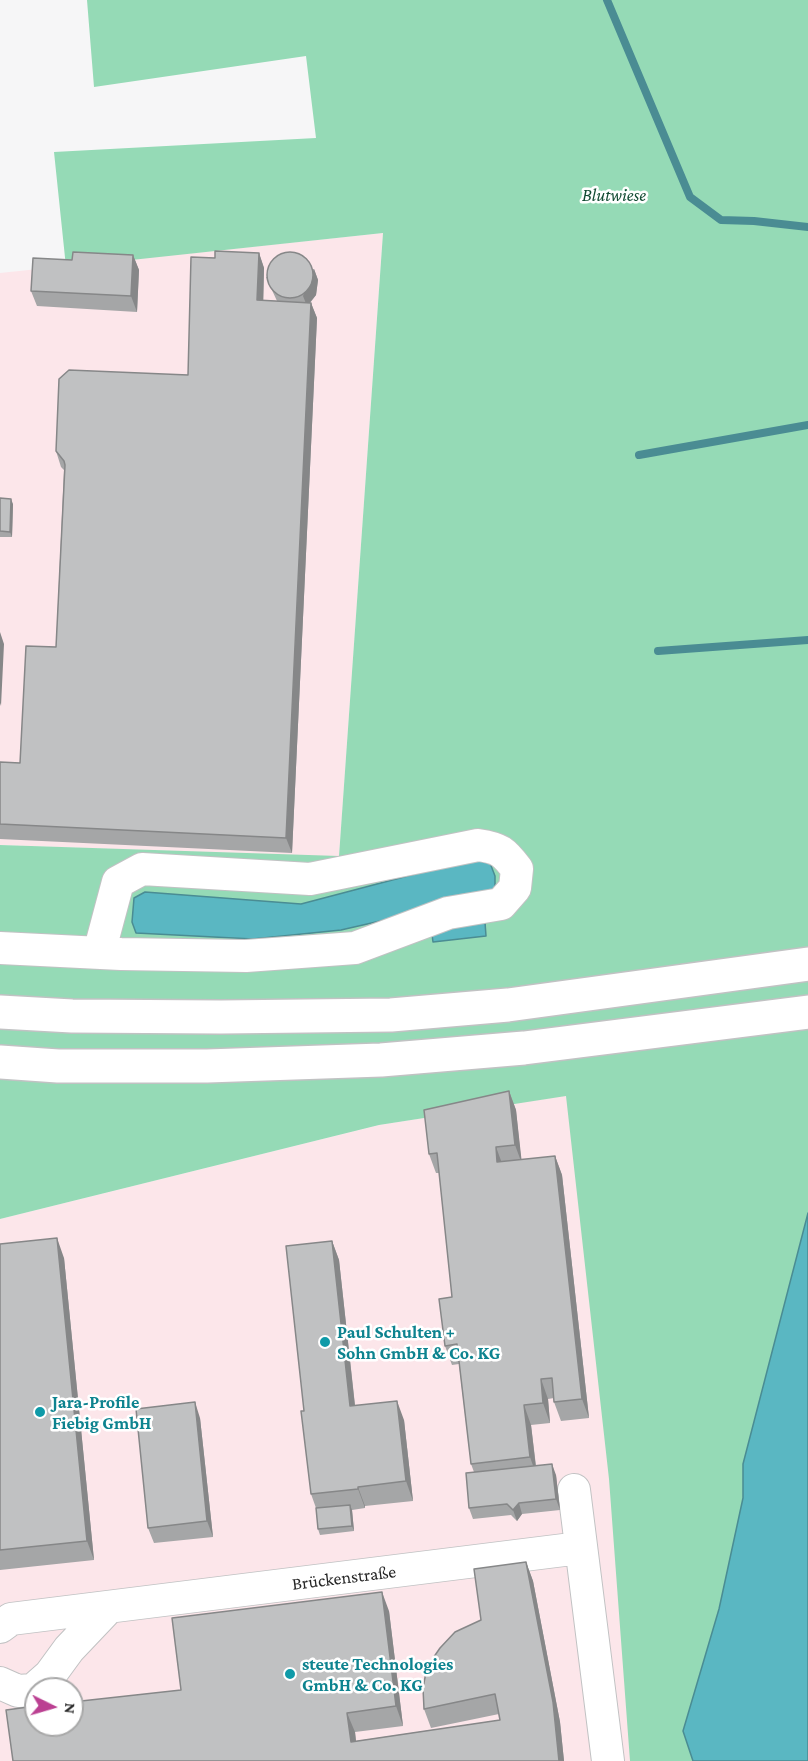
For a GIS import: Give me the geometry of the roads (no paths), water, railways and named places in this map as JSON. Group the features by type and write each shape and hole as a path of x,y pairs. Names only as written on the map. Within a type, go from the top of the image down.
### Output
{"highway":[{"path":"0,1012 72,1016 175,1017 391,1015 508,1005 808,964"},
{"path":"0,1062 58,1066 207,1066 381,1060 524,1048 808,1012"}],"street":[{"path":"0,948 99,953 246,956 355,948 448,913 501,904 515,888 517,870 506,854 495,847 478,845 310,879 142,869 118,882 99,953"},
{"path":"574,1490 608,1761"},
{"name":"Brückenstraße","path":"0,1627 11,1619 107,1609 580,1548"},
{"path":"0,1683 18,1691 33,1690 50,1675 69,1649 107,1609"}],"water":[{"path":"476,858 490,863 495,876 495,890 485,897 341,930 253,939 136,933 132,922 134,898 145,892 301,904"},
{"path":"485,922 486,936 433,942 431,927"},
{"path":"808,1213 808,1761 693,1761 683,1731 719,1609 743,1498 743,1464"}],"waterway":[{"path":"607,0 690,197 721,220 808,227"},
{"path":"639,455 808,425"},
{"path":"658,651 808,640"}],"place":[{"name":"Paul Schulten + Sohn GmbH & Co. KG","path":"325,1342"},
{"name":"Jara-Profile Fiebig GmbH","path":"40,1412"},
{"name":"steute Technologies GmbH & Co. KG","path":"290,1674"}],"park label":[{"name":"Blutwiese","path":"614,195"}]}
